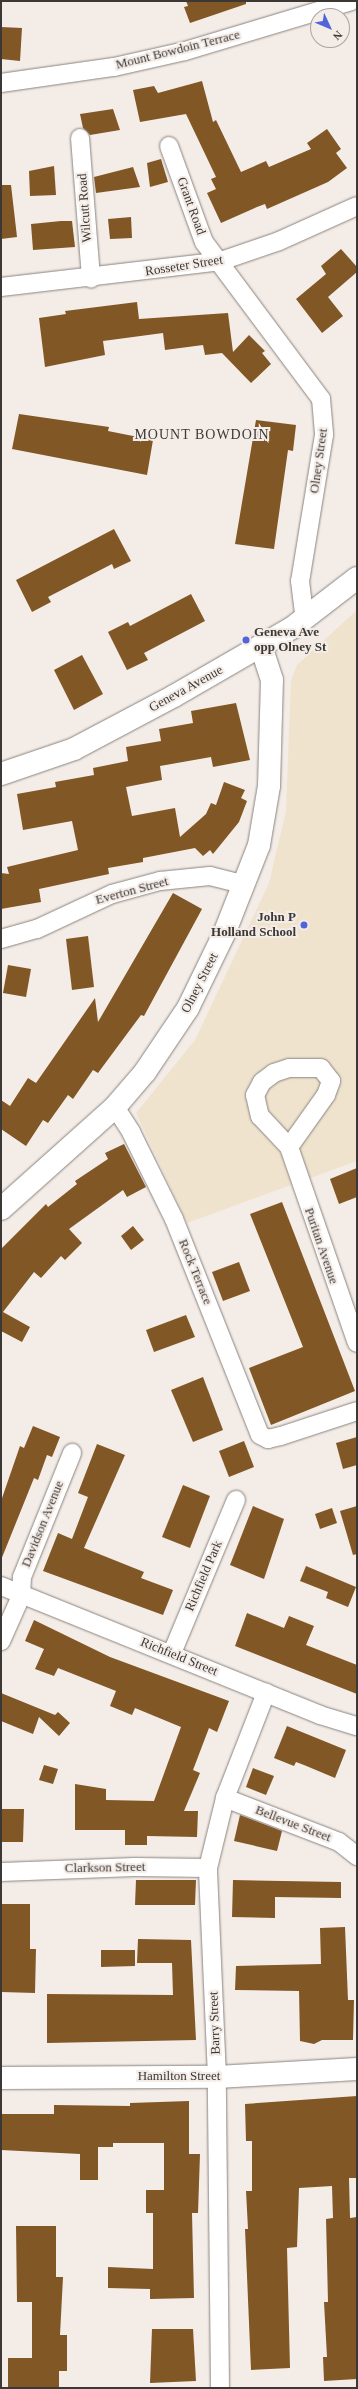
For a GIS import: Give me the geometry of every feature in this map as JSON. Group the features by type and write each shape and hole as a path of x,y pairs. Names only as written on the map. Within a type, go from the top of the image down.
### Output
{"street":[{"name":"Mount Bowdoin Terrace","path":"1,83 114,67 178,53 352,1"},
{"name":"Wilcutt Road","path":"80,138 91,279"},
{"name":"Grant Road","path":"169,146 204,242 221,261"},
{"name":"Rosseter Street","path":"1,287 91,279 221,261 279,241 357,206"},
{"name":"Olney Street","path":"221,261 305,375 321,399 325,415 300,581 304,620"},
{"name":"Geneva Avenue","path":"1,774 74,749 261,646 304,620 357,578"},
{"name":"Olney Street","path":"1,1209 114,1107 160,1052 188,1008 245,885 259,845 269,786 272,741 272,680 261,646"},
{"name":"Everton Street","path":"1,939 37,929 112,894 160,881 210,876 245,885"},
{"name":"Puritan Avenue","path":"288,1147 326,1095 331,1081 321,1068 289,1068 274,1073 262,1082 255,1096 260,1116 288,1147 357,1343"},
{"name":"Rock Terrace","path":"114,1107 131,1132 174,1219 260,1435 268,1439 357,1411"},
{"name":"Davidson Avenue","path":"21,1596 22,1577 72,1453"},
{"name":"Richfield Park","path":"172,1653 236,1500"},
{"name":"Richfield Street","path":"1,1586 21,1596 172,1653 266,1693 357,1726"},
{"path":"1,1641 21,1596"},
{"name":"Barry Street","path":"220,2388 218,2077 208,1868 225,1798 266,1693"},
{"name":"Bellevue Street","path":"225,1798 339,1842 357,1856"},
{"name":"Clarkson Street","path":"1,1872 135,1867 208,1868"},
{"name":"Hamilton Street","path":"1,2078 218,2077 357,2069"}],"shaded area":[{"name":"John P Holland School","path":"357,610 357,1161 187,1223 136,1113 195,1040 269,883 286,811 291,680 297,665"}],"building":[{"path":"186,1 246,1 246,4 190,23 184,7 188,6"},
{"path":"1,27 22,28 20,61 1,59"},
{"path":"202,81 213,122 216,120 241,172 266,161 269,167 311,149 307,143 327,129 341,149 336,153 347,168 328,182 267,209 265,204 221,223 207,193 216,189 211,179 216,177 186,114 140,122 133,90 154,86 158,93"},
{"path":"113,109 120,130 90,135 83,128 80,114"},
{"path":"161,159 168,182 150,187 147,163"},
{"path":"54,166 56,195 30,196 29,171"},
{"path":"133,167 140,187 96,193 94,177"},
{"path":"1,185 11,185 17,237 1,239"},
{"path":"131,217 132,238 110,239 108,219"},
{"path":"72,221 75,247 33,250 31,224"},
{"path":"341,249 357,267 357,272 328,297 343,316 322,333 296,299 326,274 321,266"},
{"path":"137,302 139,319 228,313 233,352 249,335 265,351 262,353 271,364 251,383 222,353 205,355 203,345 165,350 163,333 103,341 105,355 45,367 39,318 66,314 65,311"},
{"path":"19,414 109,427 108,431 153,440 147,475 12,449"},
{"path":"256,420 296,425 293,451 288,450 274,549 235,544"},
{"path":"114,529 131,561 114,569 112,564 48,597 51,602 32,612 16,580"},
{"path":"191,594 205,621 144,653 148,660 127,670 108,632 128,622 130,626"},
{"path":"82,655 103,694 74,710 54,670"},
{"path":"236,703 250,760 213,767 211,757 160,766 162,780 126,787 132,816 175,808 180,837 206,814 211,803 216,805 224,782 245,790 241,798 247,801 239,822 213,854 210,850 203,856 195,848 143,858 143,862 108,868 109,874 39,889 41,902 1,909 1,873 9,874 7,867 78,850 72,821 23,830 17,794 56,787 55,782 94,775 93,768 128,761 126,747 161,741 159,729 193,723 191,711"},
{"path":"173,893 202,909 144,1016 141,1015 98,1073 93,1070 73,1099 68,1095 48,1123 43,1120 26,1146 1,1129 1,1100 10,1106 28,1078 36,1083 95,998 98,1022"},
{"path":"88,936 94,987 72,990 66,939"},
{"path":"8,965 31,969 26,997 3,993"},
{"path":"124,1144 146,1187 127,1197 123,1190 69,1229 82,1243 65,1260 61,1256 41,1278 34,1272 3,1312 30,1327 22,1342 1,1331 1,1249 46,1204 48,1207 77,1184 75,1181 108,1159 105,1153"},
{"path":"357,1168 357,1197 339,1204 330,1179"},
{"path":"282,1202 355,1391 271,1425 249,1368 303,1347 250,1214"},
{"path":"133,1226 144,1240 131,1250 121,1236"},
{"path":"239,1262 250,1291 223,1301 212,1272"},
{"path":"186,1315 195,1337 154,1352 146,1330"},
{"path":"203,1377 223,1430 193,1442 171,1390"},
{"path":"33,1426 60,1437 52,1457 47,1455 38,1480 34,1478 1,1560 1,1501 20,1446 24,1448"},
{"path":"357,1437 357,1465 343,1469 336,1443"},
{"path":"244,1441 254,1467 229,1477 219,1451"},
{"path":"97,1444 125,1455 84,1548 144,1572 141,1578 173,1590 163,1615 43,1571 58,1533 72,1539 88,1497 78,1493"},
{"path":"183,1485 210,1496 190,1548 162,1537"},
{"path":"253,1506 284,1519 264,1579 230,1565"},
{"path":"357,1506 357,1554 353,1555 340,1511"},
{"path":"332,1508 337,1523 320,1529 315,1514"},
{"path":"306,1566 356,1587 348,1607 326,1598 328,1592 300,1581"},
{"path":"247,1613 284,1628 289,1616 314,1626 306,1645 357,1665 357,1694 235,1646"},
{"path":"34,1620 110,1657 229,1701 217,1732 209,1728 193,1770 200,1773 184,1811 198,1811 197,1837 147,1836 147,1845 125,1845 125,1830 75,1830 75,1784 106,1789 106,1800 154,1801 181,1727 135,1708 132,1715 110,1706 116,1691 58,1668 54,1676 35,1669 44,1649 25,1641"},
{"path":"1,1693 55,1715 58,1712 70,1723 59,1736 39,1717 33,1734 1,1721"},
{"path":"287,1726 346,1750 335,1778 296,1762 294,1766 274,1758"},
{"path":"44,1765 58,1769 53,1784 39,1780"},
{"path":"253,1768 274,1776 266,1795 246,1787"},
{"path":"1,1809 24,1809 23,1842 1,1842"},
{"path":"240,1815 282,1831 277,1851 234,1841"},
{"path":"136,1880 196,1880 195,1905 135,1905"},
{"path":"233,1880 341,1882 341,1898 275,1897 275,1918 232,1917"},
{"path":"1,1904 30,1904 30,1949 36,1949 35,1993 1,1992"},
{"path":"345,1927 348,2000 354,2000 353,2040 322,2040 314,2044 300,2041 299,1991 235,1990 236,1966 321,1964 320,1928"},
{"path":"138,1939 191,1940 196,2040 47,2043 47,1994 173,1995 172,1963 137,1963"},
{"path":"101,1950 135,1950 135,1966 101,1967"},
{"path":"357,2096 357,2178 349,2178 350,2218 357,2217 357,2379 324,2381 323,2357 327,2357 324,2302 328,2302 326,2219 333,2218 332,2186 299,2188 297,2247 287,2248 290,2368 251,2370 245,2229 248,2229 246,2191 252,2191 252,2141 246,2141 245,2104"},
{"path":"189,2101 189,2154 200,2154 198,2213 192,2213 194,2298 150,2299 150,2289 108,2288 108,2267 153,2269 153,2213 146,2213 146,2190 164,2190 164,2143 113,2143 113,2147 98,2147 98,2180 80,2180 80,2154 1,2150 1,2114 54,2114 54,2105 130,2106 130,2103"},
{"path":"16,2226 56,2226 56,2277 63,2277 60,2335 67,2335 67,2371 59,2371 59,2388 8,2388 8,2358 32,2358 32,2302 17,2302"},
{"path":"152,2329 193,2329 196,2381 150,2383"}],"place":[{"name":"Geneva Ave opp Olney St","path":"246,640"},
{"name":"John P Holland School","path":"304,925"}],"district":[{"name":"MOUNT BOWDOIN","path":"202,435"}]}
